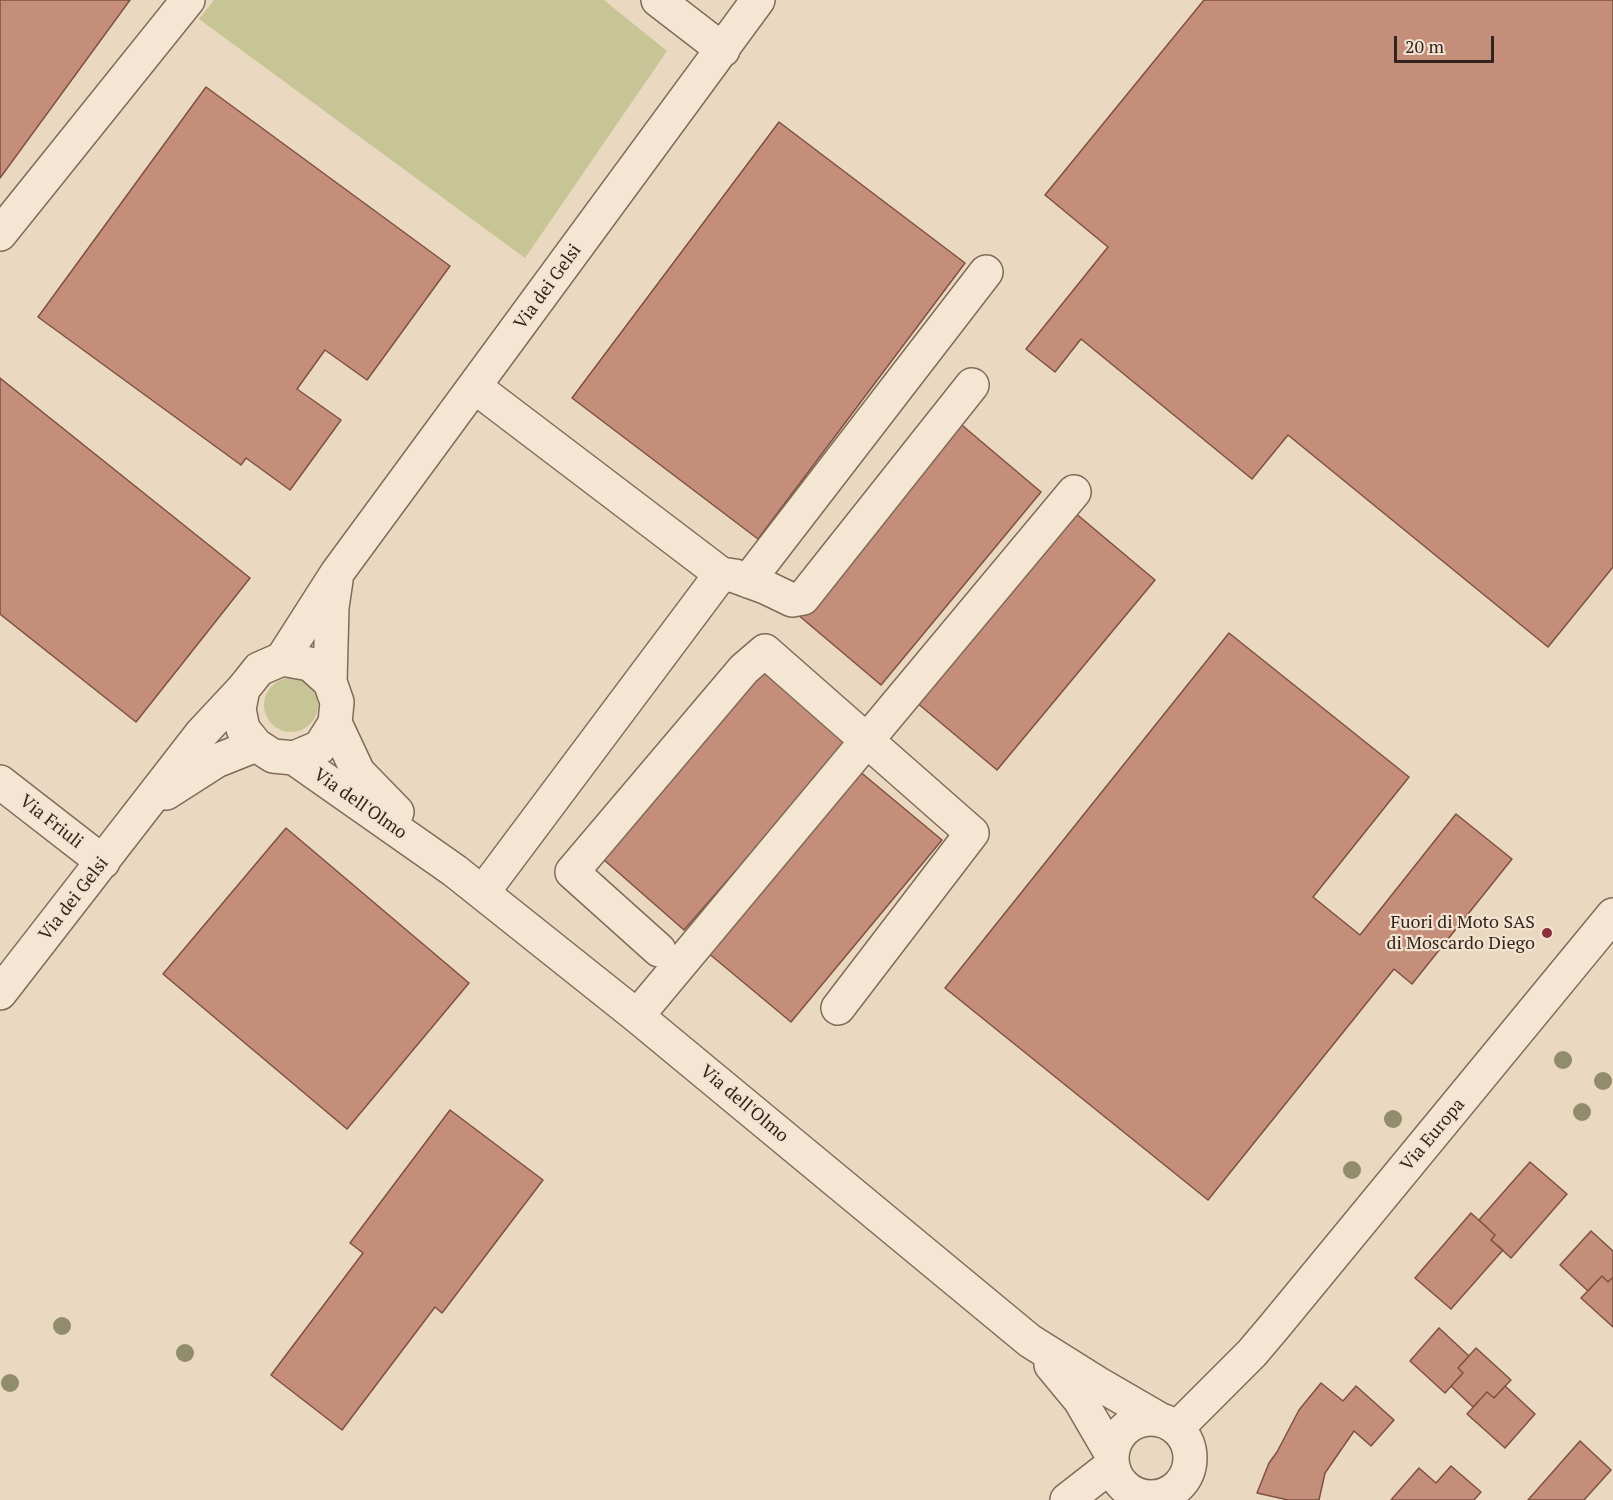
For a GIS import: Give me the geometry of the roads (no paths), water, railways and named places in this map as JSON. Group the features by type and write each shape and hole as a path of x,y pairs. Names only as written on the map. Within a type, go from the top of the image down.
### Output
{"street":[{"path":"0,234 188,0"},
{"path":"658,0 723,50"},
{"name":"Via dei Gelsi","path":"282,659 337,573 758,0"},
{"path":"483,892 734,577 986,272"},
{"path":"475,387 734,577 792,600 803,598 972,385"},
{"path":"637,1016 1074,492"},
{"path":"330,682 309,664 282,659 259,669 243,689 239,709 243,729 256,745 273,756 294,758 320,747 335,723 337,702 330,682 332,608 337,573"},
{"path":"658,950 572,872 744,669 765,651 972,833 837,1008"},
{"name":"Via dei Gelsi","path":"0,993 201,734 243,689"},
{"name":"Via dell'Olmo","path":"335,723 358,772 455,871"},
{"path":"147,805 216,761 256,745"},
{"name":"Via dell'Olmo","path":"294,758 483,892 637,1016 1030,1341 1097,1383 1179,1441"},
{"name":"Via Friuli","path":"0,782 103,862"},
{"name":"Via Europa","path":"1179,1441 1613,915"},
{"name":"Via dell'Olmo","path":"1030,1341 1080,1400 1112,1460"},
{"path":"1179,1441 1180,1486 1149,1498 1132,1492 1123,1485 1116,1476 1112,1460 1115,1442 1122,1431 1133,1423 1146,1419 1179,1441 1193,1500"},
{"path":"1068,1500 1112,1460"}],"place":[{"name":"Fuori di Moto SAS di Moscardo Diego","path":"1547,933"}]}
